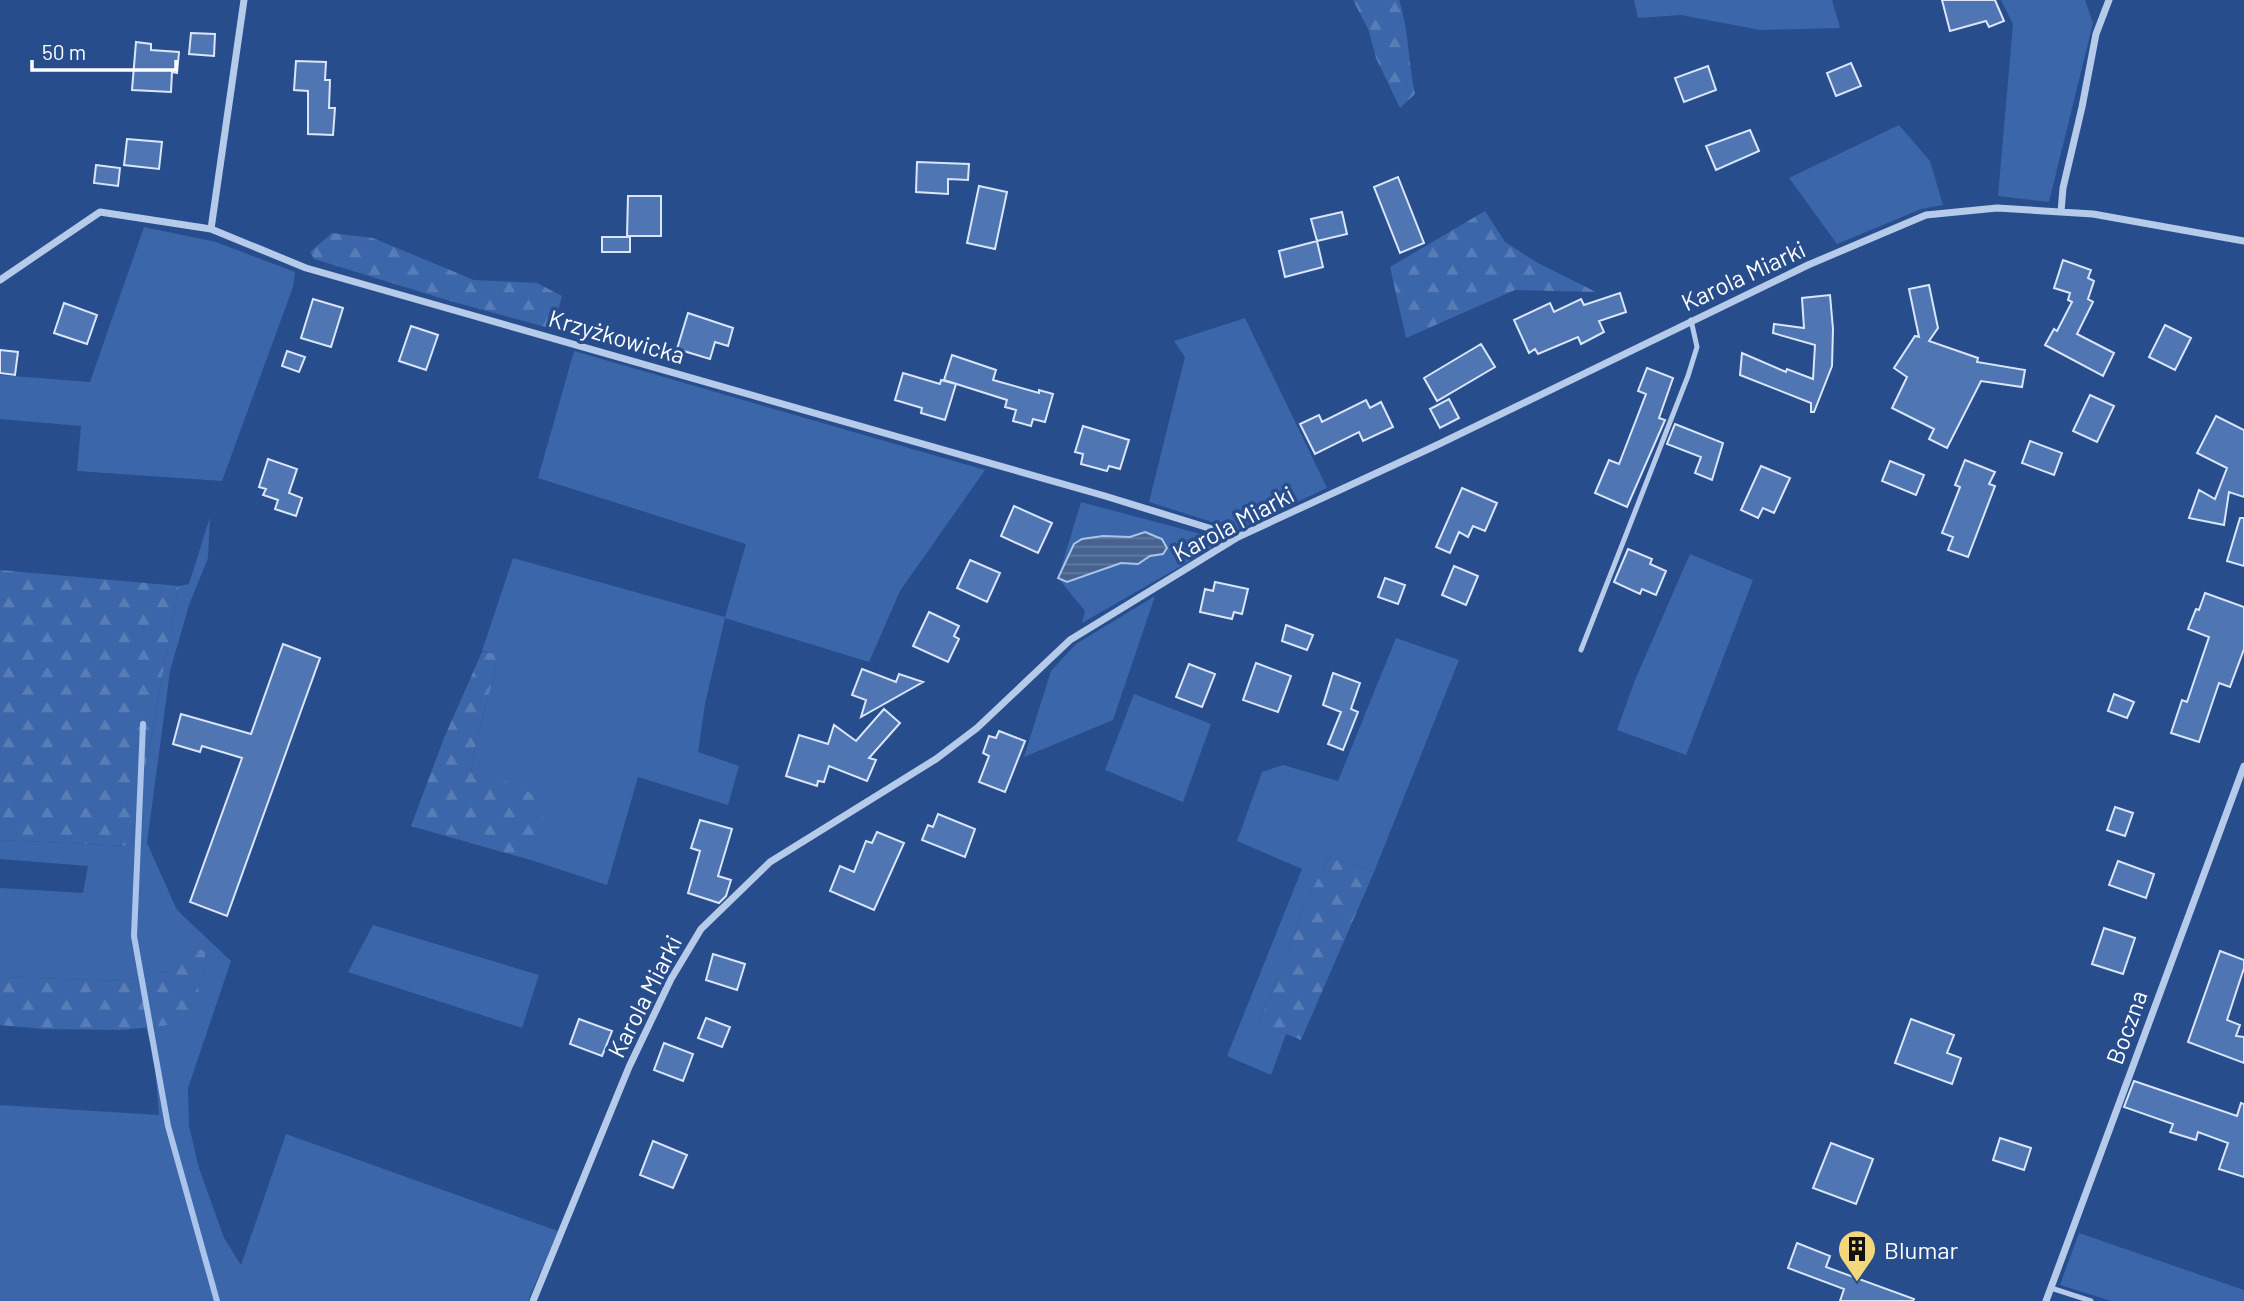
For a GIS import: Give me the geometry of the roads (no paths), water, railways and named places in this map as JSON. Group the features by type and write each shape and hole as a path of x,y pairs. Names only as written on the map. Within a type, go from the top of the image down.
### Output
{"street":[{"path":"211,229 244,0"},
{"path":"2061,212 2063,188 2096,34 2109,0"},
{"name":"Karola Miarki","path":"533,1301 629,1066 671,979 701,929 770,862 936,759 977,728 1070,640 1238,537 1447,440 1808,265 1926,215 1997,208 2093,214 2244,241"},
{"name":"Krzyżkowicka","path":"0,280 100,212 211,229 306,268 1105,496 1238,537"},
{"name":"Boczna","path":"2046,1301 2244,766"}],"lane":[{"path":"1581,650 1688,376 1697,347 1691,320"},
{"path":"2051,1288 2091,1301"}],"waterway":[{"path":"143,724 134,936 168,1126 217,1301"}],"place":[{"name":"Blumar","path":"1857,1283"}]}
